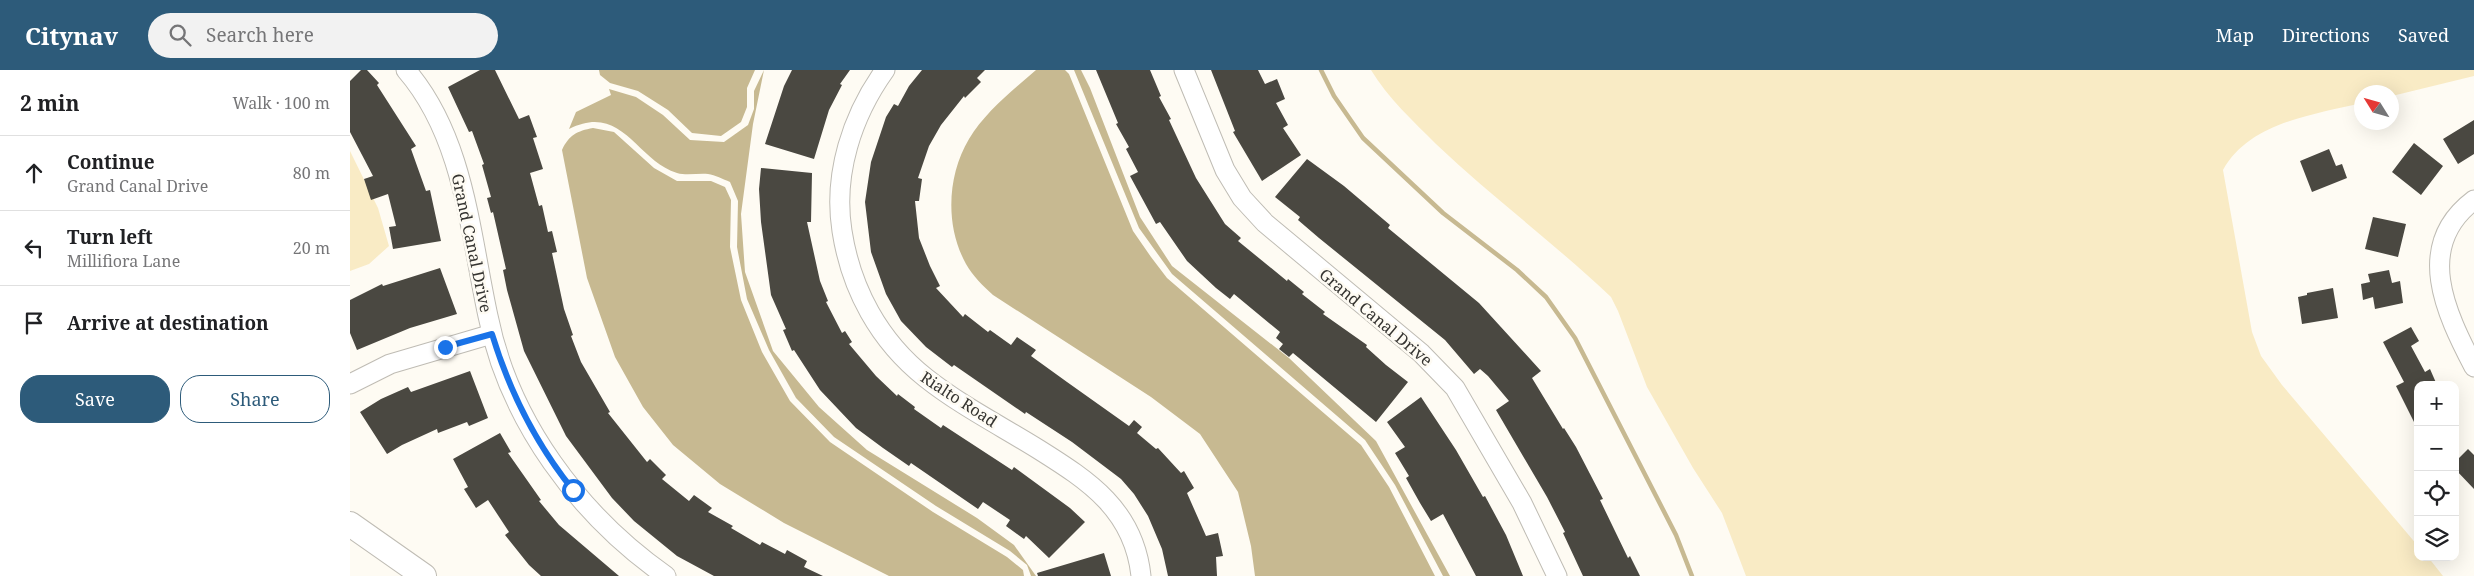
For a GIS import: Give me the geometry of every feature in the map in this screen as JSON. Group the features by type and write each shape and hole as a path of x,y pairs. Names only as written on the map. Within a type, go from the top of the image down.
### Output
{"main road":[{"path":"350,524 424,576"}],"street":[{"name":"Rialto Road","path":"885,70 866,100 854,126 846,155 840,190 841,224 847,259 864,304 892,345 925,378 1075,472 1098,490 1117,513 1128,531 1136,552 1141,576"},
{"name":"Grand Canal Drive","path":"1184,70 1225,170 1242,198 1265,223 1421,353 1455,388 1522,503 1557,576"},
{"name":"Grand Canal Drive","path":"412,72 441,128 461,182 492,334 506,376 527,421 564,479 610,532 666,576"},
{"path":"2474,200 2459,213 2448,230 2440,258 2439,278 2444,302 2457,334 2474,367"},
{"path":"350,384 397,361 492,334"}],"shaded area":[{"path":"599,70 755,70 747,88 747,107 741,122 721,136 692,133 668,110 638,91 610,83 600,75"},
{"path":"764,70 753,124 741,214 745,272 773,351 819,407 867,450 977,518 1014,545 1036,576 1031,576 1027,565 1010,551 936,506 834,437 796,398 769,350 747,299 737,247 738,201 730,182 708,174 677,173 650,157 628,136 616,128 602,123 587,123 569,129 576,112 611,95 609,89 636,97 663,115 690,140 724,142 748,125 754,109 754,91"},
{"path":"1036,70 1065,70 1069,74 1133,231 1167,278 1361,445 1389,487 1435,576 1255,576 1251,546 1238,492 1200,434 1151,397 993,295 972,273 959,249 952,218 951,201 956,169 969,139 983,120"},
{"path":"1074,70 1081,70 1090,88 1140,217 1172,266 1289,358 1376,441 1450,576 1443,576 1395,485 1365,440 1172,274 1139,228"},
{"path":"1371,70 2474,70 2474,76 2399,94 2399,85 2354,85 2354,105 2303,117 2266,131 2249,141 2235,154 2223,170 2252,332 2261,356 2282,385 2414,541 2414,561 2431,561 2443,576 1746,576 1722,513 1693,468 1647,387 1611,297 1436,144 1393,100"},
{"path":"593,128 614,132 654,168 677,181 711,181 725,187 731,200 730,247 741,300 762,352 790,401 830,442 933,512 1007,557 1023,570 1024,576 889,576 784,523 720,484 673,445 643,407 615,357 587,278 562,150 574,134"},
{"path":"350,151 378,208 389,246 369,264 350,271"}],"building":[{"path":"361,70 367,70 379,83 377,85 416,146 411,149 426,191 430,190 441,241 393,249 389,227 396,226 388,194 371,200 364,179 373,176 350,132 350,81"},
{"path":"480,70 495,70 519,119 529,115 537,137 533,138 543,169 530,173 539,206 542,205 548,232 552,231 557,252 552,253 564,309 573,335 571,336 581,362 610,412 608,413 647,462 650,459 666,475 662,479 689,501 694,495 712,508 708,512 733,526 731,528 760,545 762,542 785,554 787,550 807,561 804,567 823,576 714,576 677,556 634,521 612,498 566,436 524,351 507,290 503,270 506,269 493,212 491,213 487,198 491,197 482,165 484,164 472,131 469,132 448,87"},
{"path":"792,70 850,70 840,84 842,85 829,110 814,159 765,144 784,86"},
{"path":"922,70 985,70 977,78 981,82 965,98 964,96 941,125 929,146 918,178 922,179 919,201 915,201 919,238 940,286 936,288 963,317 965,314 988,332 990,330 1011,345 1017,337 1036,350 1031,356 1067,382 1129,426 1134,420 1142,427 1137,433 1156,449 1158,448 1181,473 1184,471 1194,488 1187,493 1206,536 1218,533 1223,556 1216,557 1217,576 1168,576 1162,549 1148,516 1134,494 1121,479 1072,442 1026,412 1025,414 954,365 952,367 926,347 901,321 886,294 871,252 865,202 871,162 886,117 894,104 898,106 909,86"},
{"path":"1096,70 1150,70 1161,96 1159,97 1171,119 1169,120 1196,178 1225,224 1241,238 1238,241 1287,281 1288,279 1304,292 1302,294 1325,312 1323,314 1367,345 1366,347 1408,382 1376,422 1293,353 1289,357 1279,349 1283,344 1276,338 1280,332 1234,294 1230,299 1216,288 1187,261 1160,222 1156,224 1130,176 1138,172 1126,149 1129,147 1116,124 1118,123"},
{"path":"1211,70 1258,70 1265,84 1277,79 1285,99 1276,103 1288,125 1283,128 1301,155 1262,181 1233,132 1235,131"},
{"path":"2474,120 2474,154 2458,164 2443,139"},
{"path":"2414,143 2443,166 2421,195 2392,172"},
{"path":"2329,149 2336,166 2342,164 2347,178 2312,192 2300,161"},
{"path":"1307,159 1344,186 1390,225 1388,228 1479,303 1541,371 1532,378 1576,447 1603,499 1600,500 1628,558 1630,556 1640,576 1583,576 1563,533 1565,532 1547,497 1496,410 1509,401 1480,369 1474,374 1445,340 1319,238 1298,220 1300,217 1275,197"},
{"path":"761,168 812,173 811,222 807,222 820,281 828,301 826,302 842,333 845,331 852,342 849,344 876,376 897,396 898,394 915,407 914,409 941,428 943,425 1012,470 1014,467 1070,508 1085,522 1049,558 1026,536 1024,539 1006,526 1010,520 983,502 978,509 911,463 909,466 883,448 856,428 820,390 794,350 792,351 783,330 786,329 771,295 761,222 759,189"},
{"path":"2373,217 2406,224 2398,257 2365,249"},
{"path":"440,268 457,314 410,328 357,350 350,333 350,300 382,284 383,286"},
{"path":"2389,270 2392,283 2400,281 2403,303 2375,309 2373,297 2363,300 2361,284 2370,282 2368,274"},
{"path":"2333,288 2338,318 2302,324 2298,297 2307,295 2307,293"},
{"path":"2411,327 2419,341 2411,346 2425,372 2430,369 2435,381 2414,381 2414,422 2396,386 2404,382 2383,342"},
{"path":"470,371 488,418 469,426 467,422 438,433 437,429 387,454 360,412 381,399 408,387 411,392"},
{"path":"1421,397 1456,450 1483,497 1485,496 1506,535 1523,576 1476,576 1443,514 1431,521 1420,503 1406,478 1409,476 1395,453 1405,447 1387,422"},
{"path":"500,433 511,452 508,453 541,500 539,501 559,525 619,576 541,576 529,565 505,535 509,532 488,500 476,508 464,489 468,487 453,459"},
{"path":"2468,449 2474,455 2474,489 2459,473 2459,458"},
{"path":"1104,553 1111,576 1038,576 1037,573"}],"waterway":[{"path":"1321,70 1334,96 1363,138 1443,213 1517,270 1546,297 1575,338 1676,535 1692,576"}],"route":[{"path":"445,347 492,334 506,376 527,421 573,490"}]}
